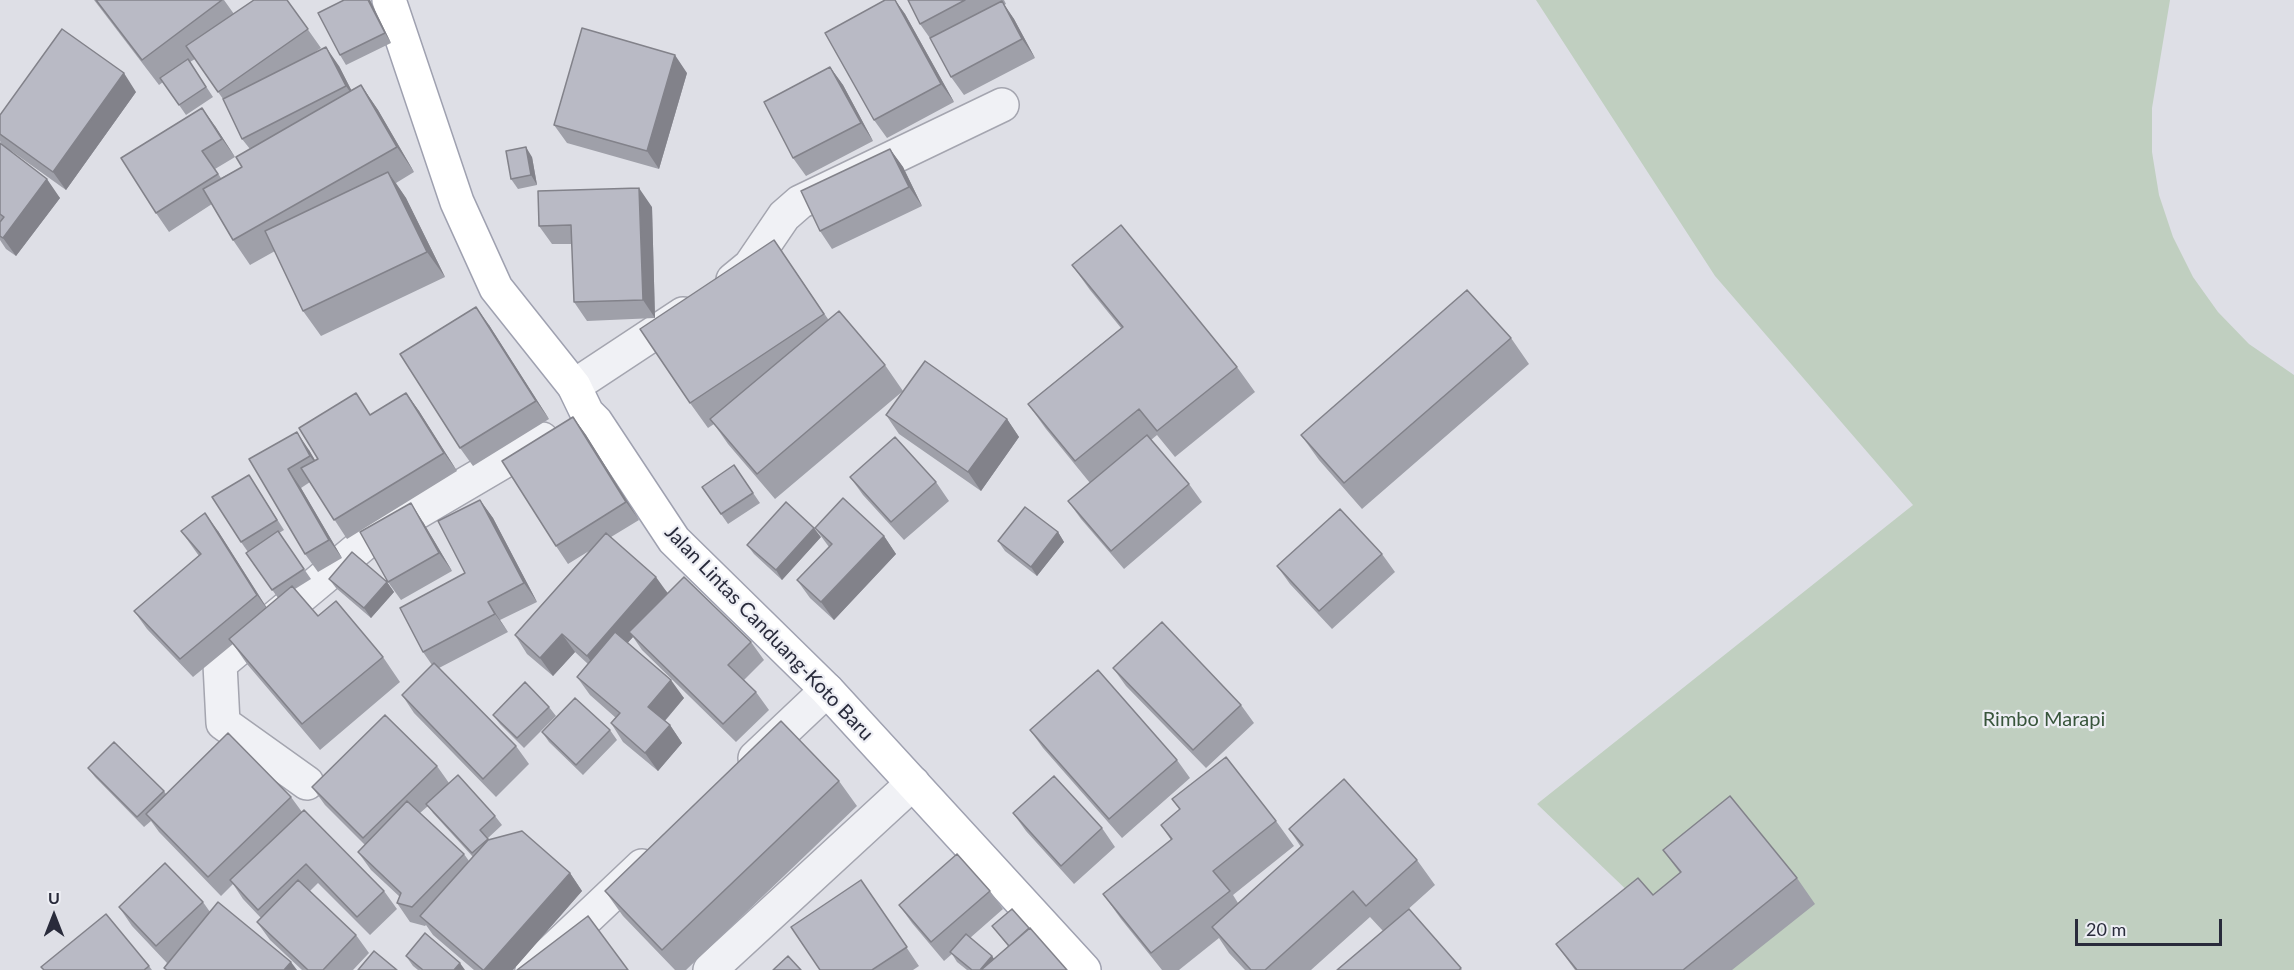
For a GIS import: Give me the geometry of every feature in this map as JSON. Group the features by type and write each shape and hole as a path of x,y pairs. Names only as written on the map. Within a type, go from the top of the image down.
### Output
{"main road":[{"name":"Jalan Lintas Canduang-Koto Baru","path":"389,0 457,202 496,288 581,399 674,540 827,690 1084,970"}],"street":[{"path":"307,783 222,723 220,664 365,543 581,399 736,278 750,266 784,216 800,202 1002,105"},
{"path":"731,781 827,690"},
{"path":"710,970 913,783"},
{"path":"532,970 662,847"}],"green space":[{"name":"Rimbo Marapi","path":"1536,0 2170,0 2152,108 2152,152 2159,195 2173,237 2193,277 2218,312 2249,344 2294,375 2294,970 1710,970 1537,804 1913,505 1715,276"}],"building":[{"path":"96,0 222,0 142,60"},
{"path":"254,0 287,0 308,29 218,92 186,46"},
{"path":"344,0 368,0 385,33 340,55 318,13"},
{"path":"885,0 895,0 941,84 874,120 825,33"},
{"path":"908,0 965,0 920,24"},
{"path":"1002,1 1022,39 951,77 930,38"},
{"path":"582,28 675,55 647,151 554,125"},
{"path":"62,29 124,73 53,172 0,134 0,115"},
{"path":"326,47 346,86 242,139 223,99"},
{"path":"188,59 206,87 179,105 160,78"},
{"path":"830,67 861,123 793,158 764,102"},
{"path":"361,85 397,147 233,240 203,189 242,167 236,157"},
{"path":"202,108 222,139 202,151 218,174 156,213 121,158"},
{"path":"0,143 47,179 3,238 0,236 0,222 4,217 0,214"},
{"path":"526,147 531,175 511,179 506,151"},
{"path":"890,149 909,187 820,231 801,191"},
{"path":"388,172 427,252 303,311 265,231"},
{"path":"639,188 643,300 574,302 571,225 539,226 538,191"},
{"path":"1121,225 1237,367 1157,431 1139,409 1075,461 1028,404 1123,327 1072,265"},
{"path":"774,240 824,314 690,403 640,329"},
{"path":"1467,290 1511,338 1344,483 1301,435"},
{"path":"476,307 536,401 460,448 400,354"},
{"path":"839,311 885,365 757,474 710,419"},
{"path":"925,361 1007,419 968,472 886,415"},
{"path":"356,393 370,415 406,393 444,453 334,520 301,468 318,459 299,428"},
{"path":"573,417 626,502 556,546 502,461"},
{"path":"297,432 310,456 288,469 329,540 305,554 249,459"},
{"path":"1147,435 1189,484 1111,551 1068,501"},
{"path":"895,437 936,482 891,522 850,477"},
{"path":"734,465 753,493 721,514 702,487"},
{"path":"249,475 277,520 241,542 212,497"},
{"path":"843,498 884,536 821,602 797,580 832,544 815,528"},
{"path":"480,500 524,583 488,602 495,614 423,652 400,608 465,573 438,521"},
{"path":"786,502 814,528 776,570 747,545"},
{"path":"411,503 439,553 388,582 360,532"},
{"path":"1025,507 1058,532 1031,567 998,541"},
{"path":"1340,509 1382,554 1319,611 1277,566"},
{"path":"205,513 257,595 180,659 134,611 201,554 181,531"},
{"path":"278,531 304,569 272,590 246,553"},
{"path":"606,533 656,577 587,656 562,634 540,658 515,635"},
{"path":"352,552 387,582 364,608 329,579"},
{"path":"684,577 751,642 728,665 756,692 723,724 629,632"},
{"path":"292,586 318,616 336,601 383,657 302,724 229,639"},
{"path":"1162,622 1241,705 1193,750 1113,668"},
{"path":"615,632 671,680 648,707 670,725 645,753 611,723 620,713 577,677"},
{"path":"434,663 516,746 483,779 402,695"},
{"path":"1098,670 1177,760 1109,819 1030,730"},
{"path":"525,682 549,707 517,738 493,715"},
{"path":"575,698 610,730 576,765 542,732"},
{"path":"385,715 437,766 363,838 312,787"},
{"path":"781,721 839,781 662,950 605,891"},
{"path":"228,733 291,797 208,877 146,814"},
{"path":"114,742 164,791 137,817 88,768"},
{"path":"1226,757 1276,821 1213,871 1230,891 1151,953 1103,894 1172,839 1161,825 1180,809 1172,799"},
{"path":"458,775 495,816 480,830 488,839 472,853 426,804"},
{"path":"1054,776 1102,828 1061,866 1013,813"},
{"path":"1344,779 1417,860 1366,906 1353,891 1265,970 1251,970 1212,927 1303,845 1289,829"},
{"path":"1730,796 1797,878 1683,970 1577,970 1556,944 1638,878 1653,895 1681,872 1663,850"},
{"path":"407,801 464,854 412,907 397,903 401,893 358,852"},
{"path":"304,810 384,891 357,917 306,864 258,910 230,880"},
{"path":"522,831 570,873 483,970 420,916 488,840"},
{"path":"957,854 990,891 931,942 899,905"},
{"path":"165,863 203,902 156,946 119,907"},
{"path":"298,880 356,935 323,970 308,970 257,922"},
{"path":"861,880 907,947 872,970 820,970 791,927"},
{"path":"218,902 291,962 284,970 167,970 164,968"},
{"path":"1012,909 1029,928 1009,946 992,926"},
{"path":"1409,909 1461,968 1459,970 1337,970"},
{"path":"106,914 149,966 144,970 44,970 41,967"},
{"path":"588,916 628,970 517,970"},
{"path":"1030,928 1067,970 981,970"},
{"path":"425,933 460,963 454,970 423,970 406,956"},
{"path":"966,934 992,956 980,970 972,970 950,952"},
{"path":"374,951 397,970 358,970"},
{"path":"788,956 801,970 773,970"}]}
